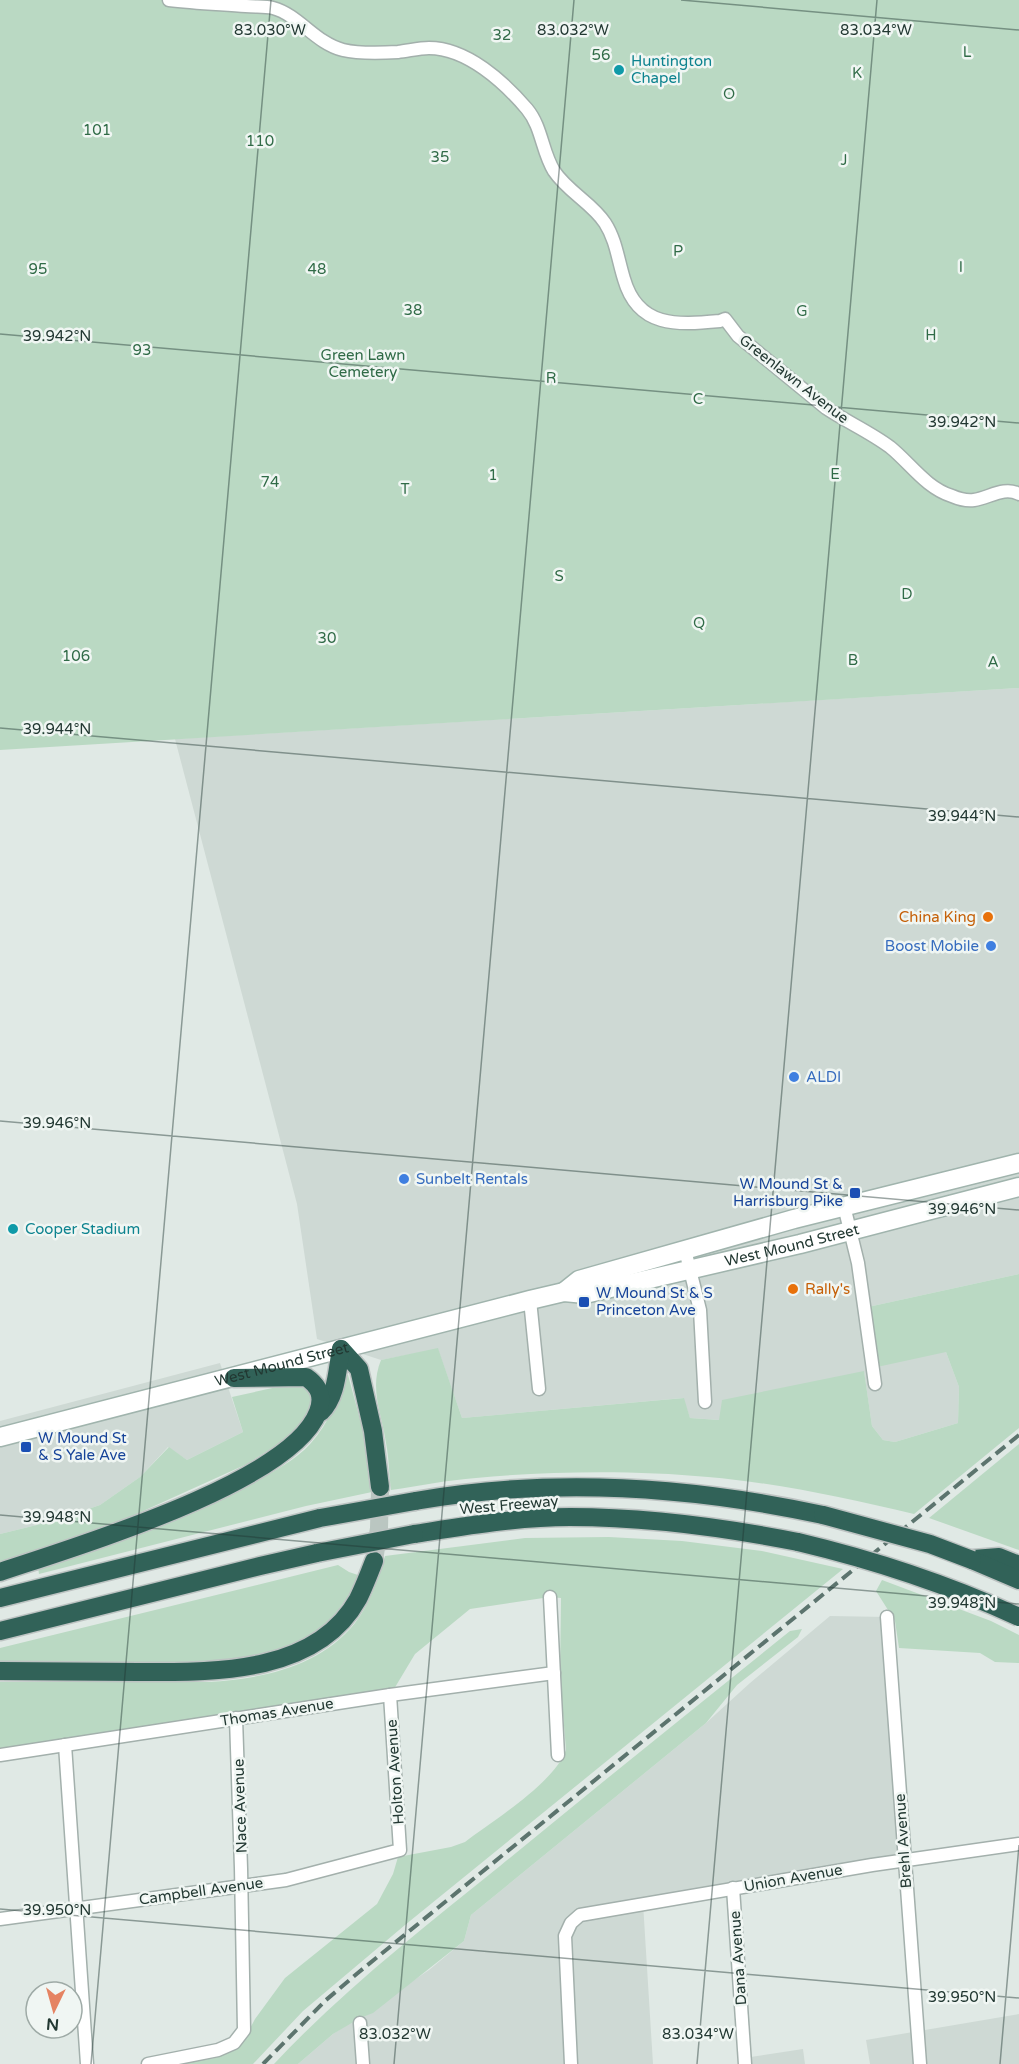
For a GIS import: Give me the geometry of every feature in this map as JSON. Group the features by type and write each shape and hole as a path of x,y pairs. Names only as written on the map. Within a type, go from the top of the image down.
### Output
{"highway":[{"path":"0,1572 137,1525 194,1502 239,1479 282,1452 302,1436 326,1407 334,1390 341,1349"},
{"path":"341,1349 359,1370 373,1431 380,1487"},
{"path":"234,1378 306,1377 315,1383 320,1393 321,1404 316,1417"},
{"name":"West Freeway","path":"0,1598 320,1518 415,1501 535,1488 621,1488 717,1495 823,1515 930,1544 1019,1580"},
{"name":"West Freeway","path":"0,1631 249,1569 414,1534 480,1524 577,1517 655,1521 753,1533 798,1542 916,1574 1019,1617"},
{"path":"972,1560 999,1557 1019,1564"},
{"path":"0,1671 223,1671 263,1664 303,1648 335,1627 358,1599 374,1561"}],"main road":[{"name":"West Mound Street","path":"564,1292 579,1281 685,1250 844,1206 1019,1163"},
{"name":"West Mound Street","path":"0,1437 530,1300 564,1292 585,1294 851,1231 1019,1187"}],"street":[{"name":"Greenlawn Avenue","path":"169,0 274,8 294,19 328,44 344,50 385,52 430,48 454,53 474,63 498,80 529,111 539,130 554,171 567,187 605,222 619,256 624,279 633,301 645,312 663,321 678,324 725,319 738,336 826,408 888,446 930,484 948,495 973,500 1008,491 1019,494"},
{"path":"844,1206 858,1263 875,1384"},
{"path":"685,1250 700,1310 705,1402"},
{"path":"530,1300 539,1389"},
{"path":"550,1597 558,1755"},
{"name":"Brehl Avenue","path":"887,1617 920,2064"},
{"name":"Thomas Avenue","path":"0,1755 390,1695 554,1673"},
{"name":"Holton Avenue","path":"390,1695 400,1850"},
{"name":"Nace Avenue","path":"148,2064 218,2050 234,2043 240,2037 245,2023 236,1718"},
{"path":"65,1745 87,2064"},
{"name":"Union Avenue","path":"571,2064 565,1936 571,1923 580,1915 733,1888 1019,1844"},
{"name":"Campbell Avenue","path":"0,1919 286,1880 400,1850"},
{"name":"Dana Avenue","path":"733,1888 744,2064"},
{"path":"360,2023 363,2064"}],"shaded area":[{"path":"1019,688 1019,1274 868,1307 946,1352 959,1387 958,1423 895,1442 883,1440 872,1426 864,1372 720,1420 690,1418 683,1398 462,1418 438,1349 381,1360 317,1339 297,1204 175,739"},
{"path":"220,1363 243,1432 187,1460 168,1447 140,1477 100,1505 53,1521 0,1534 0,1421"},
{"path":"830,1616 887,1617 904,1861 643,1903 653,2064 298,2064 333,2034 429,1970 464,1941 471,1915 706,1723"},
{"path":"1019,2014 1019,2064 870,2064 866,2040"},
{"path":"803,2049 805,2064 745,2064 744,2058"}],"green space":[{"name":"Green Lawn Cemetery","path":"0,0 1019,0 1019,688 0,750"},
{"path":"1019,1274 1019,1428 914,1514 786,1487 708,1477 651,1473 592,1472 504,1476 455,1480 391,1490 387,1449 376,1391 381,1360 438,1348 462,1418 684,1398 690,1418 719,1420 722,1400 864,1371 872,1426 883,1440 895,1442 958,1423 959,1387 946,1352 877,1367 868,1307"},
{"path":"345,1374 348,1375 364,1434 372,1492 306,1506 39,1574 38,1567 173,1520 225,1497 283,1466 305,1449 323,1427 336,1402"},
{"path":"286,1385 312,1388 315,1399 300,1426 280,1443 247,1464 130,1517 0,1563 0,1534 53,1521 100,1505 140,1477 169,1447 187,1460 243,1432 232,1397"},
{"path":"1019,1444 1019,1550 929,1518"},
{"path":"609,1537 682,1541 762,1551 843,1569 405,1925 303,2011 253,2064 176,2064 215,2058 234,2050 245,2038 255,2019 285,1978 377,1904 393,1874 398,1857 451,1847 465,1842 522,1800 559,1763 566,1750 560,1676 561,1598 550,1597 470,1609 415,1654 394,1689 105,1734 0,1748 0,1682 209,1682 269,1674 307,1660 341,1638 365,1608 385,1556 525,1538"},
{"path":"338,1565 361,1576 340,1607 315,1633 273,1654 200,1665 0,1666 0,1648"},
{"path":"882,1580 991,1621 1019,1635 1019,1663 995,1662 980,1653 899,1648 895,1621 876,1591"},
{"path":"802,1629 798,1637 737,1685 706,1723 471,1915 464,1941 373,2013 333,2034 298,2064 274,2064 327,2011 412,1937 790,1631"}],"tunnel":[{"path":"374,1561 379,1528 380,1491"}],"railway":[{"path":"263,2064 326,2000 359,1972 1019,1435"}],"place":[{"name":"Huntington Chapel","path":"619,70"},
{"name":"China King","path":"988,917"},
{"name":"Boost Mobile","path":"991,946"},
{"name":"ALDI","path":"794,1077"},
{"name":"Sunbelt Rentals","path":"404,1179"},
{"name":"W Mound St & Harrisburg Pike","path":"855,1193"},
{"name":"Cooper Stadium","path":"13,1229"},
{"name":"Rally's","path":"793,1289"},
{"name":"W Mound St & S Princeton Ave","path":"584,1302"},
{"name":"W Mound St & S Yale Ave","path":"26,1447"}],"park label":[{"name":"32","path":"502,35"},
{"name":"L","path":"967,52"},
{"name":"56","path":"601,55"},
{"name":"K","path":"857,73"},
{"name":"O","path":"729,94"},
{"name":"101","path":"97,130"},
{"name":"110","path":"260,141"},
{"name":"35","path":"440,157"},
{"name":"J","path":"844,160"},
{"name":"P","path":"678,251"},
{"name":"I","path":"961,267"},
{"name":"95","path":"38,269"},
{"name":"48","path":"317,269"},
{"name":"38","path":"413,310"},
{"name":"G","path":"802,311"},
{"name":"H","path":"931,335"},
{"name":"93","path":"142,350"},
{"name":"R","path":"551,378"},
{"name":"C","path":"698,399"},
{"name":"E","path":"835,474"},
{"name":"1","path":"493,475"},
{"name":"74","path":"270,482"},
{"name":"T","path":"405,489"},
{"name":"S","path":"559,576"},
{"name":"D","path":"907,594"},
{"name":"Q","path":"699,623"},
{"name":"30","path":"327,638"},
{"name":"106","path":"76,656"},
{"name":"B","path":"853,660"},
{"name":"A","path":"993,662"}]}
